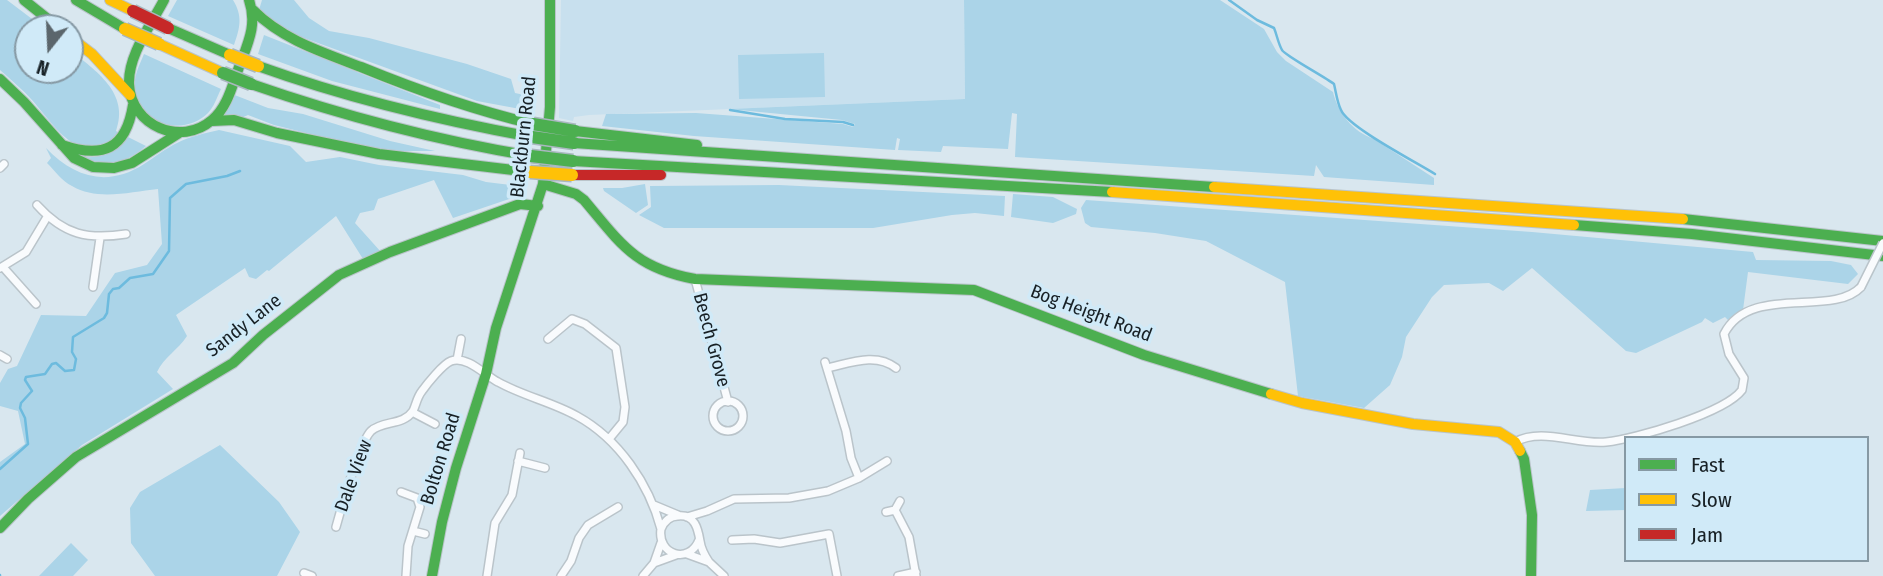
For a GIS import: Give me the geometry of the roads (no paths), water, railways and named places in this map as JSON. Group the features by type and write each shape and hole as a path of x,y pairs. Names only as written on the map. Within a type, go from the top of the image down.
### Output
{"main road":[{"path":"24,0 42,14"},
{"path":"76,0 125,29 251,84 396,130 531,156 573,161 1008,185 1692,234 1883,256"},
{"path":"110,0 167,28 258,66 317,87 455,124 800,159 1691,220 1883,242"},
{"path":"59,143 92,152 109,149 127,132 131,69 164,0"},
{"name":"Blackburn Road","path":"491,354 496,328 543,184 550,107 551,0"},
{"path":"251,3 269,26 326,53 532,130"},
{"path":"212,121 224,103 250,37 254,22 251,3"},
{"path":"84,49 109,71 151,125 160,130 180,133"},
{"path":"0,79 59,143 83,164 103,169 132,163 180,133 197,129 212,121 234,120 276,133 379,154 530,173 787,174"},
{"name":"Bog Height Road","path":"543,184 576,194 631,255 650,268 676,276 695,279 974,290 1144,355 1233,384 1302,403 1403,422 1499,432 1515,442"},
{"name":"Sandy Lane","path":"0,527 76,457 233,363 263,335 339,275 390,252 520,204 538,206"},
{"name":"Bolton Road","path":"432,576 456,468 491,354"},
{"path":"1515,442 1524,460 1532,515 1531,576"}],"street":[{"path":"37,205 47,217 72,233 100,238 127,234"},
{"path":"36,304 1,267 26,252 47,217"},
{"path":"93,287 100,238"},
{"path":"1632,436 1700,415 1728,402 1742,390 1744,378 1729,354 1724,334 1737,319 1757,308 1855,294 1883,242"},
{"name":"Beech Grove","path":"695,279 728,402"},
{"path":"548,339 568,319 577,315 615,348 618,353 625,413 622,422 609,439"},
{"path":"457,360 461,339"},
{"path":"859,478 826,365 871,359 888,361 896,368"},
{"path":"435,424 412,412 421,392 445,365 457,360 467,362 498,382 578,416 624,454 654,505 661,529 661,543 654,563 643,576"},
{"path":"608,383 620,381"},
{"path":"728,402 738,405 743,415 741,424 730,431 720,428 714,416 717,407 728,402"},
{"name":"Dale View","path":"336,527 367,436 379,426 403,420 412,412"},
{"path":"1515,442 1530,436 1605,442 1624,438"},
{"path":"487,576 495,523 512,495 519,457 545,468"},
{"path":"654,505 687,517 734,499 789,498 819,494 859,478 887,461"},
{"path":"875,468 880,477"},
{"path":"401,492 417,498 420,507 408,546 406,576"},
{"path":"886,512 895,510 901,502"},
{"path":"561,576 588,525 618,508"},
{"path":"895,510 909,537 916,574 898,576"},
{"path":"707,511 698,528 699,540 709,562 724,576"},
{"path":"661,529 667,520 678,515"},
{"path":"687,517 698,528"},
{"path":"413,531 425,534"},
{"path":"732,540 754,539 780,543 829,534 837,576"},
{"path":"687,554 699,540"},
{"path":"661,543 670,553 676,555"},
{"path":"654,563 687,554 709,562"}],"waterway":[{"path":"1229,0 1257,20 1274,28 1284,53 1334,84 1341,110 1346,117 1384,144 1435,174"},
{"path":"730,110 785,119 843,122 853,125"},
{"path":"0,469 28,444 25,418 20,408 32,391 25,380 26,377 45,374 52,364 56,363 65,371 74,370 76,359 72,352 73,337 104,318 109,294 113,289 119,288 130,278 153,274 169,251 170,198 186,184 240,171"}]}
